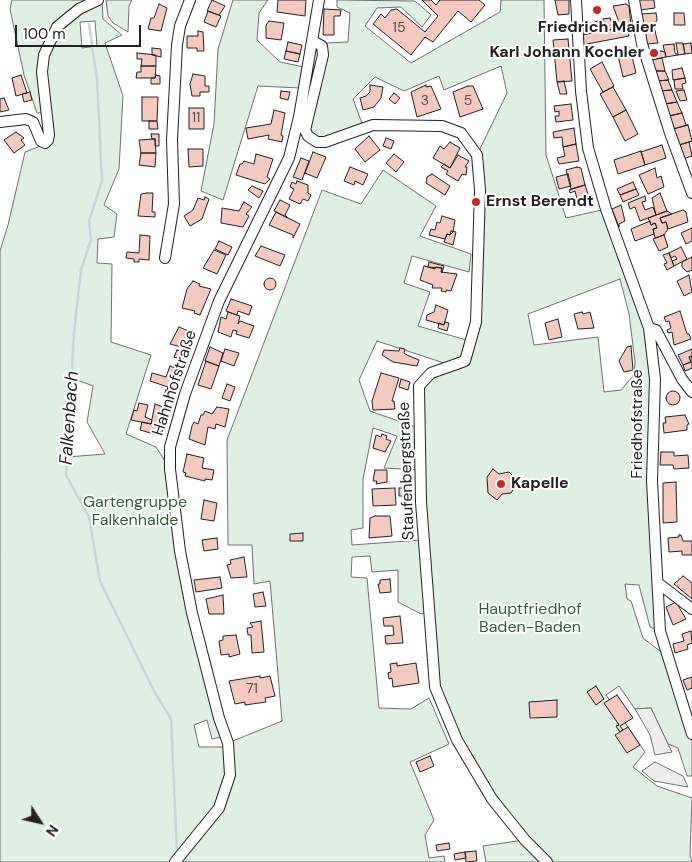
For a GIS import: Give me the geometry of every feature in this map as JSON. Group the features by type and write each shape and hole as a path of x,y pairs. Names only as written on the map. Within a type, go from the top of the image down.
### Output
{"street":[{"path":"0,122 26,119 33,122 41,141 45,143 48,140 42,72 44,55 57,27 79,9 98,0"},
{"path":"165,258 174,204 172,140 177,45 180,26 190,0"},
{"name":"Hahnhofstraße","path":"175,862 219,808 230,775 228,743 219,718 192,613 180,550 170,469 170,447 185,394 219,301 289,158 314,41 319,0"},
{"name":"Friedhofstraße","path":"576,0 581,91 588,148 606,209 649,328 655,379 652,482 660,632 692,734"},
{"path":"634,0 642,44 670,133 692,193"},
{"name":"Staufenbergstraße","path":"314,41 322,46 322,55 305,130 308,136 317,142 325,142 373,126 442,126 461,133 477,155 480,190 476,322 465,361 431,373 419,386 421,502 435,687 458,740 492,799 525,840 546,862"},
{"path":"649,328 656,330 682,379 692,392"},
{"path":"658,583 692,609"}],"green space":[{"path":"12,0 102,0 103,19 122,35 105,43 123,96 119,169 104,205 117,214 114,237 98,239 97,263 112,264 111,342 151,355 126,434 156,447 170,469 180,551 226,736 212,739 207,720 194,725 199,747 223,747 228,743 282,721 270,581 254,584 252,545 228,545 227,440 322,190 361,204 383,170 436,206 420,236 471,254 469,272 412,256 404,283 430,292 418,326 470,341 476,322 477,155 507,93 501,66 444,90 439,76 404,91 375,77 353,99 363,126 325,142 308,136 326,43 348,42 350,13 337,7 337,0 415,1 431,15 422,27 401,7 377,8 365,26 411,63 500,12 501,0 544,0 546,155 566,218 606,209 650,326 652,481 660,631 650,627 639,585 625,584 627,599 631,601 643,638 665,655 668,673 692,741 692,776 687,776 678,748 668,744 651,708 635,709 619,686 606,695 645,752 633,767 657,786 692,798 690,856 692,862 486,862 483,846 524,840 492,799 435,687 420,470 384,468 397,436 373,428 363,479 363,528 351,530 352,545 421,540 426,613 421,614 398,602 398,570 372,572 370,556 352,557 351,577 367,578 379,708 411,709 429,698 449,744 410,762 434,820 425,835 429,858 444,856 445,862 0,862 0,251 25,152 46,144 48,112 37,113 24,75 10,9","holes":["95,21 97,46 82,48 80,22","620,279 629,314 635,362 634,375 621,390 604,392 598,337 534,345 528,314","377,341 450,365 419,386 418,428 370,411 359,380","72,378 93,386 87,422 105,454 67,457"]},
{"path":"106,0 132,0 129,6 128,32 113,23 108,16"},
{"path":"233,0 268,0 259,13 257,40 280,62 304,67 300,88 258,86 223,200 201,191 214,124 218,49"}],"shaded area":[{"path":"651,708 672,752 655,755 650,735 635,709"},
{"path":"655,762 683,776 688,787 654,781 642,771"}],"building":[{"path":"212,0 225,6 219,15 207,11"},
{"path":"278,0 306,0 305,16 277,12"},
{"path":"422,0 431,0 436,5 440,0 479,0 485,5 471,22 458,11 433,42 425,37 411,55 373,24 381,14 385,18 391,10 397,9 425,32 438,16"},
{"path":"555,0 569,0 569,14 558,15"},
{"path":"639,0 654,0 655,8 640,10"},
{"path":"159,4 167,8 161,31 148,29 151,18 154,18"},
{"path":"626,4 629,6 631,26 617,29 618,19 613,6"},
{"path":"324,9 341,10 340,16 334,16 334,35 323,35"},
{"path":"208,11 221,16 216,27 204,22"},
{"path":"656,13 657,19 654,27 643,26 641,14"},
{"path":"674,13 684,13 685,25 674,25"},
{"path":"610,18 612,23 616,23 617,29 608,30 605,27 603,19"},
{"path":"603,19 605,27 599,28 599,31 581,35 581,24"},
{"path":"269,21 284,23 281,40 266,38 266,25"},
{"path":"643,26 654,27 658,43 647,44"},
{"path":"627,27 629,36 582,45 581,35"},
{"path":"198,31 203,32 204,51 197,51 197,48 187,48 187,36 198,36"},
{"path":"568,39 572,81 557,82 553,40"},
{"path":"288,42 302,45 300,54 286,51"},
{"path":"676,43 683,43 685,54 678,55"},
{"path":"691,43 692,53 685,54 683,44"},
{"path":"674,44 675,53 678,55 666,57 663,45"},
{"path":"152,48 161,49 161,57 152,55"},
{"path":"630,48 636,73 623,77 617,51"},
{"path":"286,51 300,54 298,62 284,59"},
{"path":"665,52 666,57 651,60 650,53"},
{"path":"137,53 156,55 156,66 141,66 142,59 137,59"},
{"path":"662,58 665,71 654,71 651,60"},
{"path":"602,62 614,86 603,92 590,69"},
{"path":"141,66 156,66 155,78 136,78 137,72 141,72"},
{"path":"682,68 685,78 673,80 672,70"},
{"path":"654,71 665,71 669,80 657,81"},
{"path":"193,74 205,76 205,86 209,86 209,92 200,92 200,96 192,96 190,84"},
{"path":"21,75 27,93 16,96 12,78"},
{"path":"156,75 160,76 160,84 151,84 151,78 155,78"},
{"path":"685,78 686,83 682,84 683,89 675,89 674,80"},
{"path":"668,80 672,90 660,91 657,81"},
{"path":"564,81 567,94 560,94 557,82"},
{"path":"370,85 383,87 381,98 374,107 363,110 360,98 370,92"},
{"path":"426,85 426,87 431,86 441,109 417,117 411,92"},
{"path":"473,86 483,109 460,117 453,92"},
{"path":"613,87 626,110 613,117 600,94"},
{"path":"672,90 677,102 665,104 660,91"},
{"path":"684,90 687,100 680,101 676,91"},
{"path":"281,91 290,92 288,100 280,98"},
{"path":"30,92 32,100 24,102 22,94"},
{"path":"394,93 400,98 395,104 389,99"},
{"path":"142,97 158,97 157,121 142,121"},
{"path":"4,98 9,110 0,112 0,99"},
{"path":"677,102 682,113 669,116 665,104"},
{"path":"571,104 573,120 556,122 555,116 559,116 559,111 555,112 554,106"},
{"path":"189,108 204,108 204,129 189,129"},
{"path":"274,110 285,113 281,135 283,136 282,142 268,139 269,135 248,139 246,128 271,124"},
{"path":"626,110 638,134 625,141 613,117"},
{"path":"682,113 686,125 688,125 673,129 669,116"},
{"path":"149,121 157,121 158,129 149,129"},
{"path":"688,125 692,141 679,145 673,129"},
{"path":"574,128 576,144 563,147 562,137 554,138 553,132"},
{"path":"16,132 24,138 21,140 25,145 14,153 4,140"},
{"path":"151,134 159,134 159,146 155,146 155,139 152,139"},
{"path":"369,136 380,150 365,162 355,149"},
{"path":"386,138 394,141 391,149 383,146"},
{"path":"155,139 156,153 141,153 139,140"},
{"path":"450,142 460,148 450,168 433,158 440,146 444,149"},
{"path":"689,142 692,156 683,159 679,145"},
{"path":"576,144 579,161 559,164 557,158 565,156 563,147"},
{"path":"662,145 666,158 645,165 641,152"},
{"path":"188,149 203,149 203,166 189,167"},
{"path":"641,151 645,165 618,174 614,160"},
{"path":"313,152 326,157 317,178 305,173"},
{"path":"141,153 156,153 155,167 139,165"},
{"path":"256,154 273,159 267,177 270,179 265,184 236,175 240,164 244,161 254,164"},
{"path":"394,154 404,162 396,172 386,163"},
{"path":"458,155 469,161 465,167 467,167 466,175 462,174 458,181 446,174 448,171 441,167 444,164 450,168"},
{"path":"301,158 309,161 302,180 293,177"},
{"path":"350,167 368,174 363,185 355,181 354,185 344,181"},
{"path":"577,167 581,168 585,185 571,189 566,170"},
{"path":"655,168 657,178 661,176 664,187 648,194 639,175"},
{"path":"432,174 450,186 445,195 426,183 427,177"},
{"path":"568,174 571,186 559,189 556,177"},
{"path":"297,181 308,185 308,193 311,195 308,201 303,199 300,204 289,199 294,189 290,187 292,182 296,184"},
{"path":"633,182 636,189 620,195 617,189"},
{"path":"585,185 589,197 592,196 594,201 579,207 575,191 570,193 569,190"},
{"path":"252,186 263,191 259,198 248,190"},
{"path":"636,189 639,195 623,202 620,195"},
{"path":"153,193 152,212 155,212 155,217 138,216 141,194"},
{"path":"660,193 667,211 656,215 652,198"},
{"path":"645,196 646,201 642,202 645,210 653,207 656,215 640,221 635,207 630,209 628,203"},
{"path":"205,197 209,199 202,219 190,226 184,216 193,210 198,198 204,200"},
{"path":"280,200 290,205 285,215 288,218 274,211"},
{"path":"244,202 252,207 246,214 249,216 243,227 221,223 222,208 239,211"},
{"path":"621,205 625,221 619,224 619,227 612,209"},
{"path":"683,210 686,212 688,222 668,229 666,222 662,223 660,218"},
{"path":"667,211 672,214 660,218 662,223 666,222 668,229 664,235 655,238 653,229 657,228 655,223 651,225 648,218"},
{"path":"276,212 300,224 293,238 293,235 269,225"},
{"path":"442,216 455,220 453,232 450,235 447,234 445,239 429,235 431,229 435,230 437,222 440,223"},
{"path":"650,221 651,225 655,223 657,228 653,229 654,234 635,241 631,229"},
{"path":"692,228 692,241 686,244 681,233"},
{"path":"451,231 456,232 453,245 444,242 447,234 450,235"},
{"path":"140,235 150,236 149,260 139,259 139,262 134,262 134,259 126,258 127,252 139,253"},
{"path":"664,235 668,247 659,251 653,239"},
{"path":"219,241 232,247 228,255 215,249"},
{"path":"261,246 285,255 280,266 255,256"},
{"path":"681,247 687,259 674,266 672,261 677,259 675,256 671,258 669,253"},
{"path":"214,250 226,255 217,274 203,268"},
{"path":"669,253 674,266 667,270 664,264 667,263 663,255"},
{"path":"692,257 692,270 687,272 682,267 682,262"},
{"path":"429,262 444,266 442,273 442,268 428,267"},
{"path":"424,266 435,269 436,267 442,268 441,272 457,274 451,291 446,290 446,292 441,291 442,288 432,288 433,285 420,280"},
{"path":"689,275 692,292 684,296 677,281"},
{"path":"268,278 272,278 276,284 272,290 268,290 264,286 264,282"},
{"path":"193,281 200,284 199,286 211,289 200,315 194,313 195,311 182,308 187,289"},
{"path":"231,299 252,306 249,315 238,311 237,315 226,311"},
{"path":"436,305 448,310 444,325 426,320 427,315 434,312"},
{"path":"680,311 687,334 689,334 691,339 674,345 672,332 668,333 667,330 671,328 669,321 666,322 664,317"},
{"path":"228,312 240,316 238,324 240,321 254,326 249,338 236,334 237,331 233,330 231,337 218,332 221,317 226,319"},
{"path":"582,312 583,314 590,312 594,328 578,329 574,314"},
{"path":"558,319 562,337 549,340 545,323"},
{"path":"445,322 449,323 447,331 438,328 439,323 444,325"},
{"path":"179,327 191,332 185,348 170,344"},
{"path":"631,346 633,370 624,372 619,361 627,347"},
{"path":"210,347 223,353 219,366 205,361"},
{"path":"400,348 405,349 404,353 407,355 419,360 417,366 393,362 382,355 384,350 399,351"},
{"path":"225,349 239,353 234,366 221,361"},
{"path":"692,349 692,356 689,357 691,362 683,365 678,355"},
{"path":"177,350 185,353 183,360 174,357"},
{"path":"692,356 692,368 685,371 683,365 691,362 689,357"},
{"path":"206,361 219,366 211,389 198,385"},
{"path":"170,366 178,369 170,391 167,390 168,387 150,381 152,373 166,377"},
{"path":"381,373 399,378 392,401 394,401 395,409 373,410 372,401"},
{"path":"401,379 410,382 408,390 399,387"},
{"path":"227,384 235,387 230,401 222,398"},
{"path":"166,390 173,392 171,400 163,397"},
{"path":"673,391 678,393 680,398 678,403 673,405 668,403 666,398 668,393"},
{"path":"139,403 148,405 145,417 152,420 151,424 131,420 134,410 137,411"},
{"path":"155,404 166,408 160,427 163,428 161,436 140,430 142,422 151,424"},
{"path":"217,407 229,409 225,427 216,424 215,429 208,427 205,445 189,439 194,422 198,424 201,415 205,411 212,414"},
{"path":"685,415 689,424 687,425 687,430 664,433 663,423 666,423 665,417"},
{"path":"382,434 391,441 385,452 373,448 376,435 381,437"},
{"path":"661,452 674,452 674,456 688,455 689,468 674,469 673,465 660,465"},
{"path":"187,454 204,458 202,468 214,470 212,480 205,479 205,481 185,476 186,473 183,472"},
{"name":"Kapelle","path":"493,469 499,474 509,472 515,478 516,485 511,493 502,494 497,500 488,493 487,477"},
{"path":"375,470 387,470 387,482 376,484 377,481 373,481"},
{"path":"676,482 677,522 663,523 663,483"},
{"path":"395,488 396,505 373,506 372,489"},
{"path":"399,488 410,488 410,496 399,496"},
{"path":"204,500 217,503 214,521 201,519"},
{"path":"390,516 392,536 369,538 370,518"},
{"path":"413,528 414,538 405,539 405,529"},
{"path":"303,533 303,541 290,541 290,534"},
{"path":"681,535 683,541 692,541 692,555 682,555 682,551 669,552 668,538 679,537"},
{"path":"217,538 218,549 204,551 202,540"},
{"path":"244,557 247,577 231,578 227,565 231,564 230,560"},
{"path":"683,576 692,583 692,599 674,584"},
{"path":"220,577 222,588 196,592 194,580"},
{"path":"390,579 391,592 380,593 378,584 380,584 380,580"},
{"path":"263,592 266,606 255,607 253,594"},
{"path":"223,595 224,614 209,614 206,599"},
{"path":"676,602 686,619 673,625 666,607"},
{"path":"400,616 403,643 386,644 385,636 394,635 393,626 384,626 383,618"},
{"path":"261,621 264,652 252,653 251,635 248,635 247,628 253,627 250,623"},
{"path":"691,631 692,643 687,645 688,649 675,653 673,644 684,641 682,634"},
{"path":"236,635 240,654 229,657 229,654 221,655 219,641 223,640 223,636"},
{"path":"397,663 397,666 416,663 419,683 393,687 392,678 389,679 388,673 391,672 390,664"},
{"path":"260,676 260,678 270,676 275,696 265,698 266,702 245,705 245,702 235,704 229,681"},
{"path":"692,677 692,688 687,690 683,680"},
{"path":"596,686 604,699 596,705 587,692"},
{"path":"617,695 633,718 620,726 623,730 620,732 616,726 619,725 604,703"},
{"path":"557,700 557,717 530,718 529,702"},
{"path":"628,727 640,745 627,753 615,735"},
{"path":"430,756 434,766 420,772 416,762"},
{"path":"449,843 450,849 437,851 436,845"},
{"path":"476,851 477,861 466,862 465,852"},
{"path":"465,852 466,858 455,860 454,854"}],"waterway":[{"name":"Falkenbach","path":"89,24 97,80 102,181 89,221 91,240 81,270 74,333 66,475 89,517 100,581 154,691 171,719 177,853"}],"place":[{"name":"Friedrich Maier","path":"597,10"},
{"name":"Karl Johann Kochler","path":"654,53"},
{"name":"Ernst Berendt","path":"476,202"},
{"name":"Kapelle","path":"501,484"}],"park label":[{"name":"Gartengruppe Falkenhalde","path":"135,512"},
{"name":"Hauptfriedhof Baden-Baden","path":"530,619"}]}
